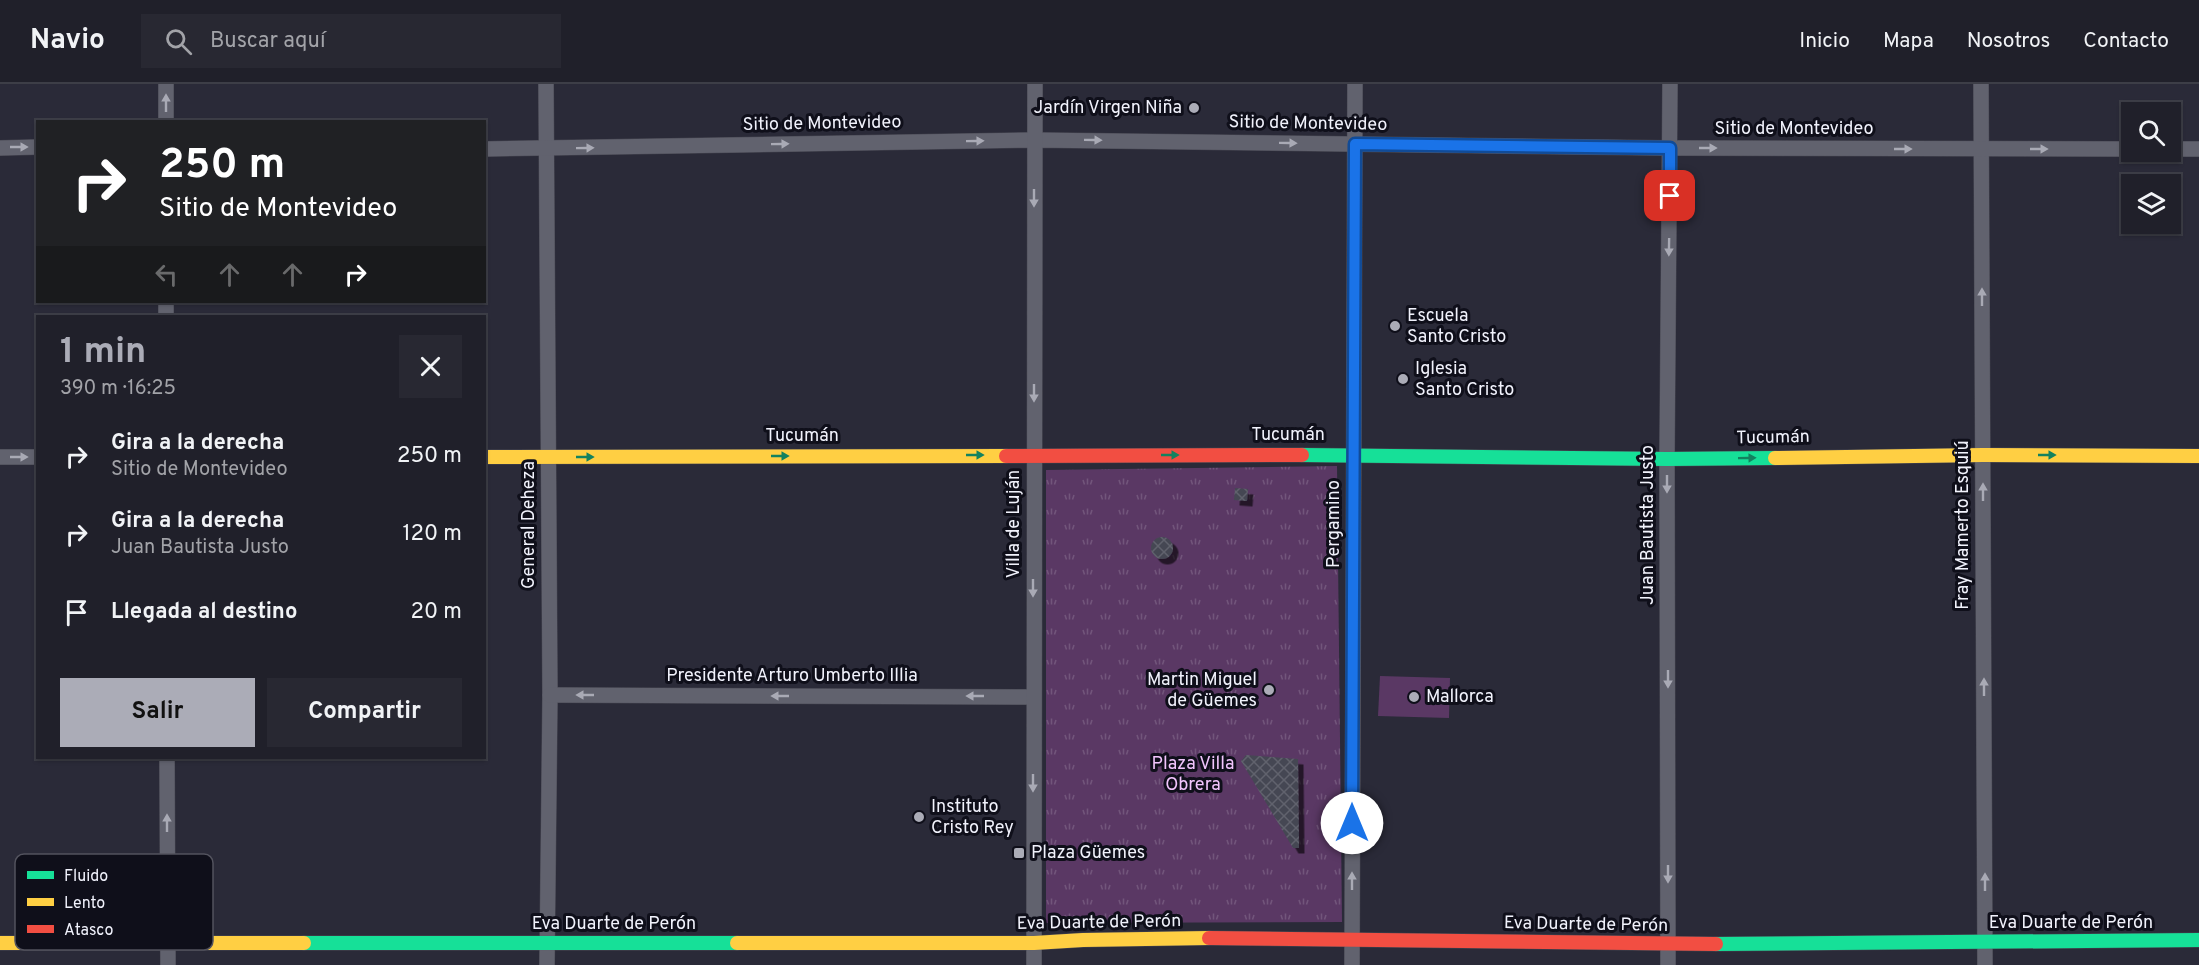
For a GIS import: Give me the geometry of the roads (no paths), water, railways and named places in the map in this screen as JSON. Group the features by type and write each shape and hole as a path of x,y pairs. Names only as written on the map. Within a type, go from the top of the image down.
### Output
{"main road":[{"name":"Tucumán","path":"486,457 1034,454 1667,459 1983,455 2199,456"},
{"name":"Eva Duarte de Perón","path":"213,942 1034,943 1083,939 1668,944 2199,940"},
{"name":"Eva Duarte de Perón","path":"0,943 15,943"}],"street":[{"path":"166,84 166,120"},
{"name":"General Deheza","path":"546,84 550,695 547,965"},
{"name":"Villa de Luján","path":"1034,965 1035,84"},
{"name":"Pergamino","path":"1352,965 1355,84"},
{"name":"Juan Bautista Justo","path":"1668,965 1667,459 1670,84"},
{"name":"Fray Mamerto Esquiú","path":"1981,84 1985,965"},
{"name":"Sitio de Montevideo","path":"486,148 547,149 1034,140 1670,148 2121,149"},
{"path":"0,148 36,147"},
{"path":"2181,149 2199,149"},
{"path":"0,457 36,457"},
{"name":"Presidente Arturo Umberto Illia","path":"550,695 1033,697"},
{"path":"167,759 168,854"}],"place":[{"name":"Jardín Virgen Niña","path":"1194,108"},
{"name":"Escuela Santo Cristo","path":"1395,326"},
{"name":"Iglesia Santo Cristo","path":"1403,379"},
{"name":"Martin Miguel de Güemes","path":"1269,690"},
{"name":"Mallorca","path":"1414,697"},
{"name":"Instituto Cristo Rey","path":"919,817"},
{"name":"Plaza Güemes","path":"1019,853"}],"park label":[{"name":"Plaza Villa Obrera","path":"1193,774"}]}
